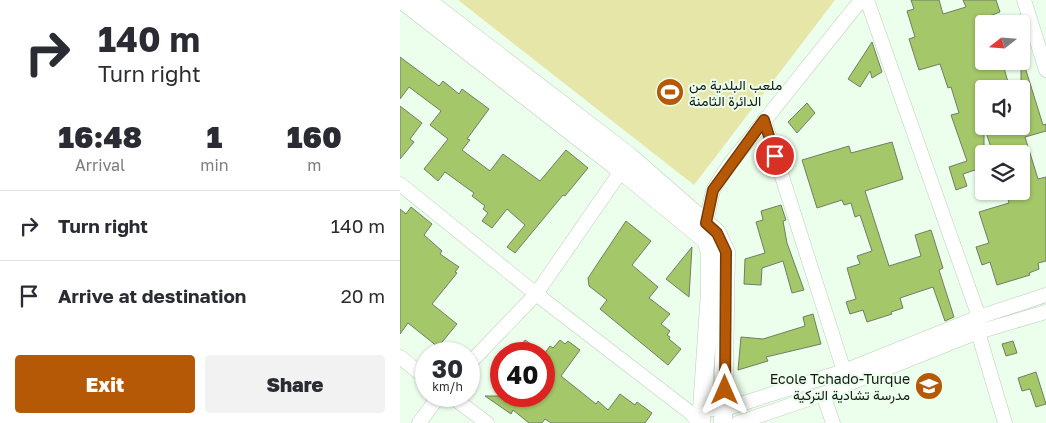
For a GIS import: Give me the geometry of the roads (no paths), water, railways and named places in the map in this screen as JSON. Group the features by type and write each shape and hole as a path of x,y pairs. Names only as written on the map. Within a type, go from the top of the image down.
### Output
{"street":[{"path":"402,0 717,233 726,252 724,416"},
{"path":"426,0 626,164 706,240 710,253 710,291 698,417"},
{"path":"706,223 713,190 764,120 861,0"},
{"path":"867,0 979,317"},
{"path":"1024,0 1046,70"},
{"path":"764,120 844,372"},
{"path":"480,353 536,294 626,164"},
{"path":"400,184 536,294 698,417 724,416 844,372 979,317 1046,295"},
{"path":"738,423 824,394 978,332 1046,312"},
{"path":"978,332 1005,423"},
{"path":"400,357 415,369"},
{"path":"824,394 833,423"},
{"path":"419,423 431,407"},
{"path":"466,407 487,423"}],"place":[{"name":"ملعب البلدية من الدائرة الثامنة","path":"670,92"},
{"name":"Ecole Tchado-Turque مدرسة تشادية التركية","path":"929,386"}]}
